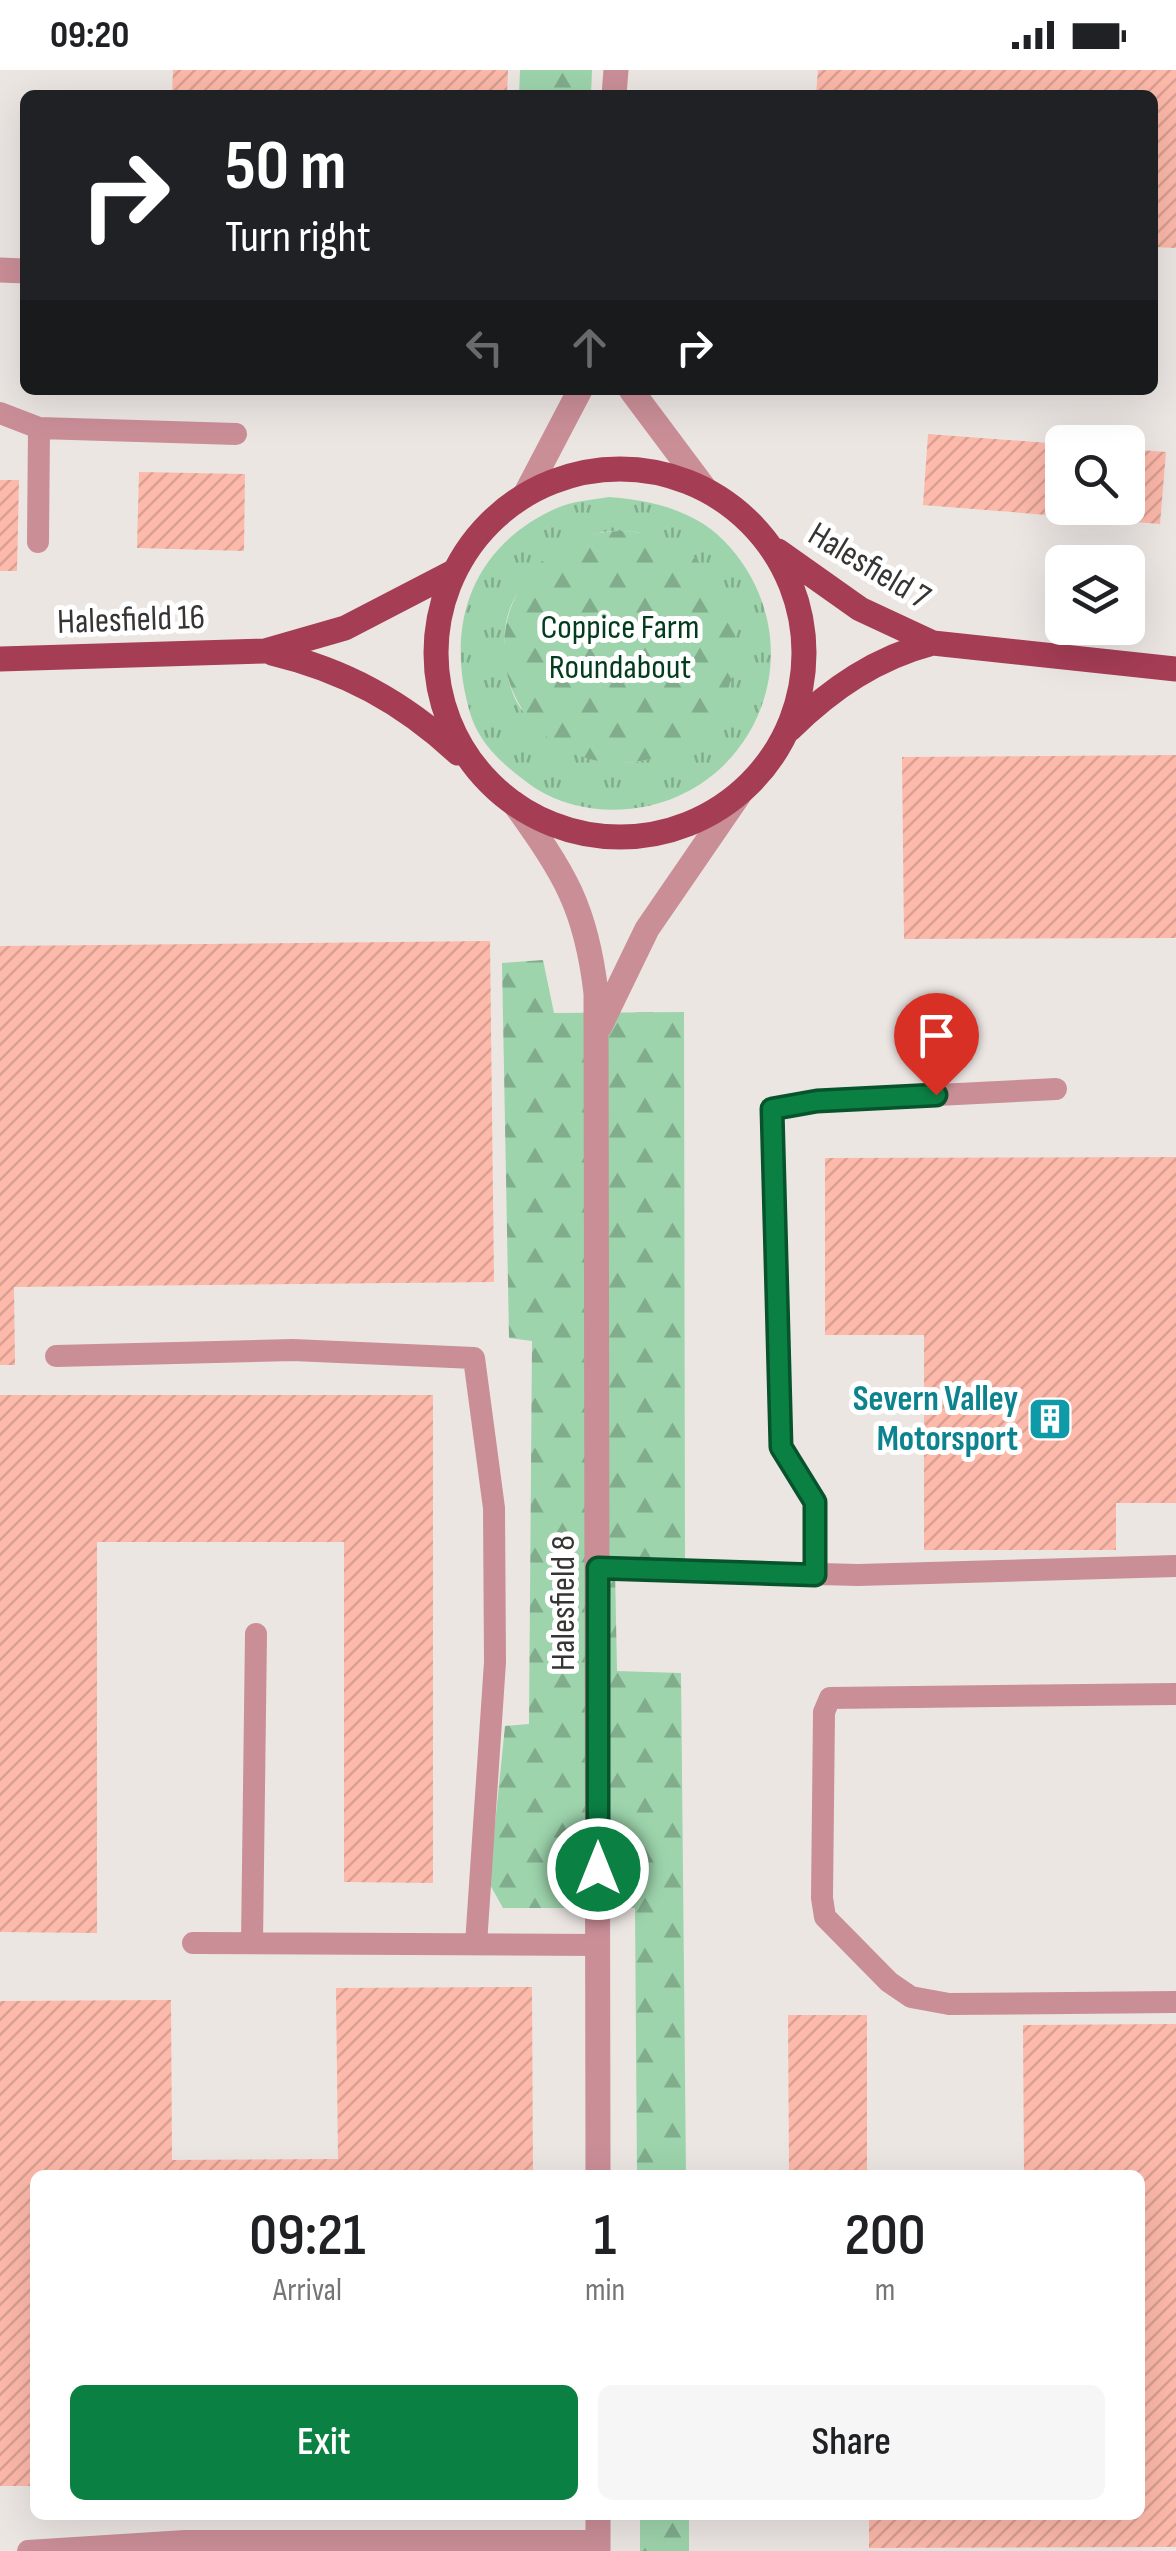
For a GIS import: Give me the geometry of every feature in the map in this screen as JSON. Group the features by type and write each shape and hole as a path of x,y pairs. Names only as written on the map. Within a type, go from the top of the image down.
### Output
{"main road":[{"path":"645,470 704,489 741,513 771,546 794,589 804,637 802,685 788,732 766,765 738,794 687,825 628,837 568,830 514,804 480,774 451,728 436,678 437,623 453,572 483,528 525,495 583,472 645,470"},
{"name":"Halesfield 7","path":"771,546 860,608 934,643 1176,669"},
{"name":"Halesfield 16","path":"265,651 380,614 453,572"},
{"name":"Halesfield 7","path":"788,732 851,677 884,660 934,643"},
{"name":"Halesfield 16","path":"0,659 265,651 306,661 370,688 438,734 480,774"}],"street":[{"path":"525,495 577,395"},
{"path":"635,395 704,489"},
{"name":"Halesfield 8","path":"598,1031 647,929 738,794"},
{"name":"Halesfield 8","path":"514,804 573,891 592,960 598,1031 598,2170"}],"lane":[{"path":"0,413 40,428 236,434"},
{"path":"38,542 40,428"},
{"path":"815,1575 815,1502 781,1447 772,1109 817,1101 1056,1089"},
{"path":"56,1356 293,1350 474,1358 494,1508 495,1662 476,1944"},
{"path":"598,1568 815,1575 1176,1566"},
{"path":"252,1943 256,1634"},
{"path":"1176,1694 830,1698 824,1712 822,1898 824,1917 889,1982 911,1998 949,2004 1176,2002"},
{"path":"193,1943 598,1944"},
{"path":"28,2551 185,2541 598,2536"}],"green space":[{"path":"520,70 592,70 591,90 519,90"},
{"path":"609,497 668,508 717,534 752,579 767,617 771,655 766,692 752,727 731,757 703,782 669,800 605,810 546,794 497,757 471,716 461,652 463,622 471,594 484,568 503,545 527,525 563,506","holes":["637,532 675,545 731,682 698,729 655,757 631,762 606,761 580,752 530,718 515,699 505,654 511,605 538,570 595,534"]},
{"name":"Coppice Farm Roundabout","path":"620,531 664,540 702,565 727,603 736,647 727,691 702,729 664,754 620,763 576,754 538,729 513,691 504,647 513,603 538,565 576,540"},
{"path":"543,960 554,1013 684,1012 685,1568 615,1569 617,1671 681,1673 686,2170 637,2170 635,1908 503,1908 489,1883 505,1726 529,1724 532,1341 509,1338 502,963"},
{"path":"640,2520 689,2520 689,2551 640,2551"}],"building":[{"path":"173,70 508,70 507,90 172,90"},
{"path":"818,70 1176,70 1176,248 1158,247 1158,90 816,90"},
{"path":"928,434 1045,443 1045,515 923,505"},
{"path":"1145,450 1166,452 1160,524 1145,523"},
{"path":"139,472 245,474 244,551 137,548"},
{"path":"0,480 19,480 17,571 0,571"},
{"path":"1176,755 1176,938 904,939 902,757"},
{"path":"490,941 494,1282 14,1287 15,1365 0,1365 0,946"},
{"name":"Severn Valley Motorsport","path":"1176,1157 1176,1503 1116,1503 1116,1550 924,1550 924,1335 825,1335 825,1158"},
{"path":"0,1395 433,1395 433,1883 344,1882 344,1542 97,1542 97,1933 0,1932"},
{"path":"532,1987 533,2170 30,2170 30,2486 0,2486 0,2001 171,2000 172,2160 338,2159 336,1988"},
{"path":"788,2015 867,2015 867,2170 789,2170"},
{"path":"1176,2024 1176,2547 869,2548 869,2520 1145,2520 1145,2170 1024,2170 1023,2025"}],"place":[{"name":"Severn Valley Motorsport","path":"1050,1419"}],"route":[{"path":"598,1869 598,1568 815,1575 815,1502 781,1447 772,1109 817,1101 936,1095"}]}
